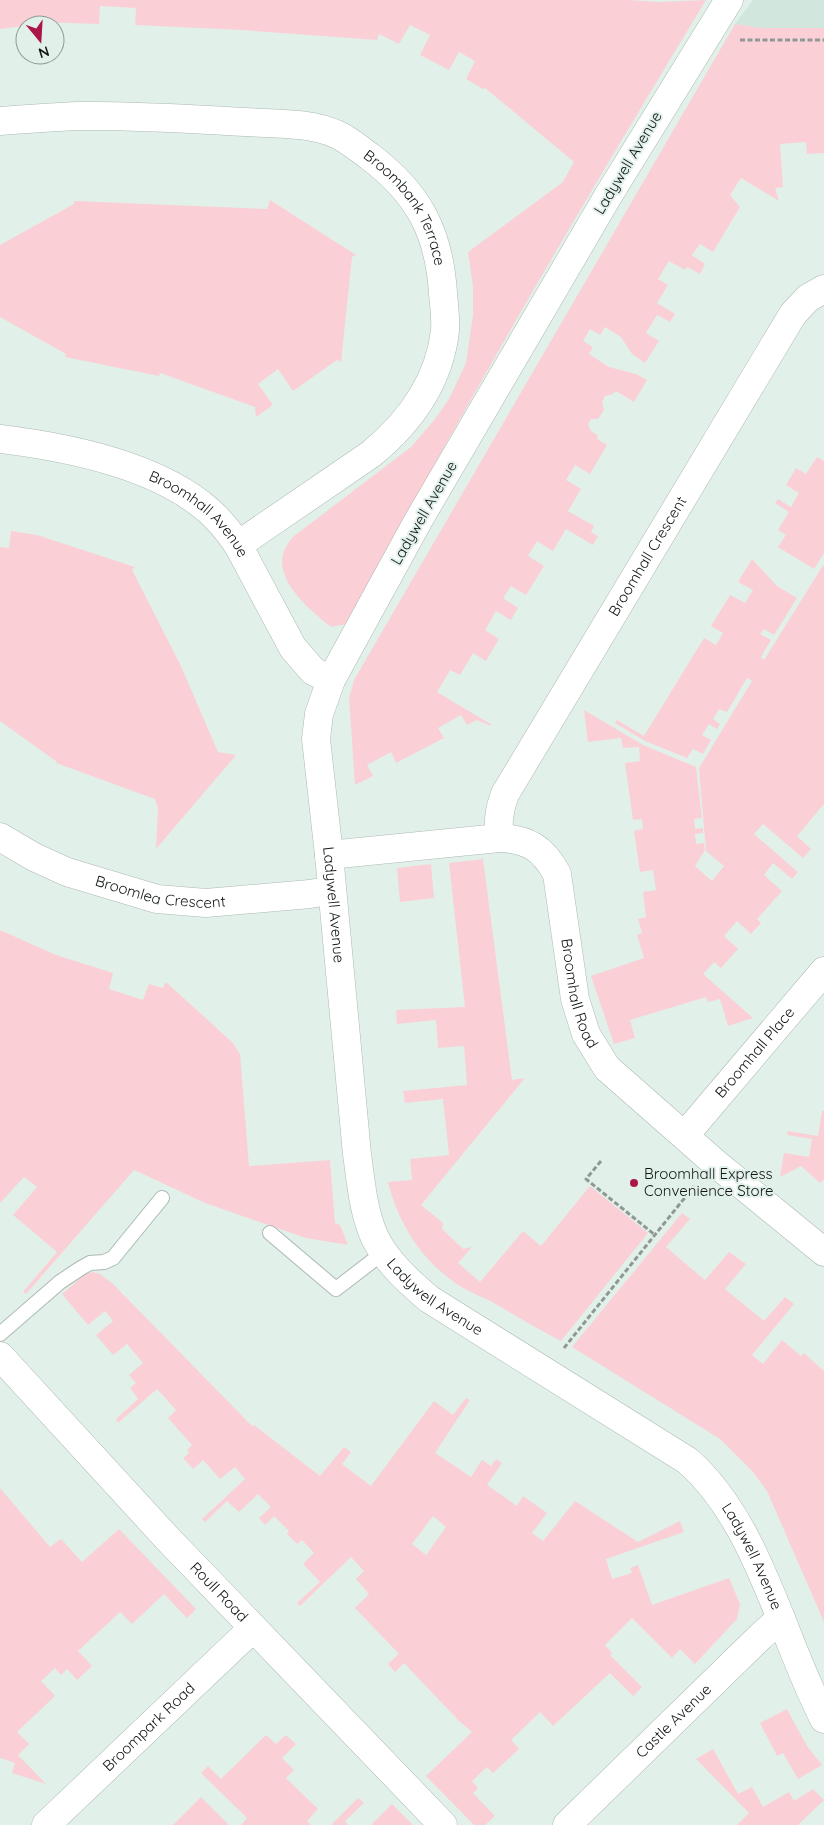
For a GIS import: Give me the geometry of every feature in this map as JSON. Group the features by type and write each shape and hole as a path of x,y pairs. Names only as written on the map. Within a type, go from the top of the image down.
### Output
{"street":[{"name":"Ladywell Avenue","path":"717,19 608,196 418,521 331,680 319,714 316,739 329,855 351,1094 364,1200 372,1230 384,1252 403,1276 429,1299 688,1461 707,1479 727,1505 757,1564 781,1618 798,1663 824,1719"},
{"name":"Broombank Terrace","path":"0,121 79,116 163,117 308,126 338,135 365,153 391,173 419,206 428,225 441,271 445,330 436,369 422,397 410,416 389,439 371,454 238,545"},
{"name":"Broomhall Crescent","path":"499,838 497,819 499,808 510,786 793,314 808,298 824,289"},
{"name":"Broomhall Avenue","path":"0,439 52,447 118,463 166,482 206,508 238,545 293,648 313,671 331,680"},
{"name":"Broomlea Crescent","path":"0,837 34,857 67,872 157,899 206,903 310,894 332,890"},
{"name":"Broomhall Road","path":"329,855 499,838 520,840 531,844 543,853 556,874 575,999 586,1034 596,1052 608,1068 685,1134 714,1162 824,1252"},
{"name":"Broomhall Place","path":"685,1134 824,971"},
{"name":"Roull Road","path":"0,1356 252,1628 443,1825"},
{"name":"Castle Avenue","path":"567,1825 754,1642 781,1618"},
{"name":"Broompark Road","path":"46,1825 252,1628"}],"lane":[{"path":"0,1334 60,1282 90,1263 104,1262 113,1258 162,1198"},
{"path":"270,1233 336,1289 384,1252"}],"path":[{"path":"717,19 824,40"},
{"path":"601,1161 586,1179 655,1235"},
{"path":"545,1372 714,1162"}],"shaded area":[{"path":"0,0 629,0 658,2 706,0 523,308 435,464 350,621 346,624 331,627 299,598 290,586 284,574 282,562 285,549 294,536 411,447 435,419 449,399 466,363 473,315 473,286 468,252 563,182 574,162 485,88 483,89 466,79 475,61 459,52 449,70 420,55 430,35 410,25 399,44 379,34 377,40 242,30 135,25 136,8 100,6 99,24 65,23 65,15 15,15 15,27 0,29"},
{"path":"753,0 824,0 824,28 761,28 735,24"},
{"path":"735,24 761,28 824,28 824,153 807,154 806,142 780,144 783,187 775,188 779,201 741,178 730,195 740,207 713,252 700,244 692,255 705,264 700,274 687,267 685,270 669,261 658,279 668,285 657,303 675,314 670,322 657,315 646,333 659,341 645,363 632,354 621,337 605,327 600,335 590,329 583,341 593,347 589,354 609,367 636,374 647,380 634,402 616,391 605,396 602,402 604,410 598,419 591,419 588,424 591,431 598,436 597,439 607,445 590,474 575,465 566,480 581,489 568,511 594,526 591,532 598,536 593,545 566,529 553,551 537,541 528,556 544,566 526,595 511,586 503,598 518,608 511,620 496,611 485,630 499,639 486,661 473,653 460,675 450,670 437,692 492,725 477,720 467,725 461,715 438,728 444,738 396,763 391,752 367,765 373,776 355,785 349,698 354,680"},
{"path":"270,200 356,255 352,257 341,362 337,360 293,391 278,369 258,384 273,405 256,417 255,407 160,373 159,376 65,357 66,354 0,317 0,245 74,204 74,201 267,209"},
{"path":"817,457 824,461 824,553 814,569 778,547 786,535 778,530 789,512 775,503 778,499 791,507 799,493 786,485 796,468 806,474"},
{"path":"11,531 37,535 135,567 132,570 180,664 218,752 236,755 156,849 158,808 155,799 56,763 0,721 0,547 9,548"},
{"path":"752,559 777,586 797,598 774,635 764,629 760,634 771,640 761,657 764,660 824,564 824,804 797,836 811,849 803,858 763,824 754,834 798,872 792,879 773,863 764,875 782,891 757,919 761,923 751,934 737,921 724,936 738,949 721,968 714,962 703,974 753,1018 728,1026 720,999 708,1002 706,997 630,1020 635,1038 614,1044 591,976 644,958 637,935 642,933 638,919 646,917 643,892 656,890 653,870 640,872 634,831 643,829 642,819 633,820 625,763 640,761 639,747 623,748 621,738 588,742 584,710 643,745 696,767 702,818 694,819 695,829 703,828 703,833 695,834 696,844 704,843 705,850 695,866 712,881 724,866 706,851 699,768 752,681 747,678 727,712 719,709 713,719 720,724 717,729 709,724 702,735 711,740 703,754 693,749 687,758 645,741 615,723 617,720 644,736 704,638 716,645 723,633 711,626 730,595 745,603 753,590 738,582"},
{"path":"483,859 512,1080 525,1078 421,1205 443,1223 442,1229 463,1249 472,1247 458,1263 480,1282 523,1231 541,1246 590,1186 648,1233 561,1341 494,1303 463,1288 430,1261 420,1250 404,1225 388,1182 412,1180 410,1159 449,1155 443,1099 405,1103 403,1091 467,1085 464,1046 438,1048 436,1020 397,1024 396,1010 465,1007 449,863"},
{"path":"431,864 434,898 400,902 397,868"},
{"path":"0,930 56,955 113,973 109,989 143,1000 149,984 163,988 166,982 233,1043 240,1054 249,1166 330,1160 335,1223 340,1225 348,1245 306,1238 205,1203 134,1170 26,1294 23,1292 57,1252 13,1215 37,1187 24,1177 0,1203"},
{"path":"822,1111 824,1111 824,1179 820,1183 801,1166 780,1177 784,1153 809,1157 812,1139 787,1135 788,1131 818,1136"},
{"path":"682,1213 690,1219 666,1247 705,1280 729,1252 746,1264 725,1289 764,1321 785,1297 794,1304 752,1355 763,1364 782,1340 801,1356 804,1353 824,1371 824,1622 767,1491 753,1472 720,1439 572,1347"},
{"path":"93,1272 100,1274 113,1284 252,1426 254,1425 320,1476 344,1447 351,1452 342,1464 371,1486 434,1401 453,1415 466,1398 470,1400 435,1453 471,1477 482,1460 491,1466 496,1459 502,1463 487,1485 517,1506 523,1496 547,1513 532,1533 543,1541 575,1501 638,1542 680,1521 684,1532 606,1559 612,1579 632,1573 630,1568 638,1565 652,1605 729,1578 740,1604 737,1619 695,1664 680,1649 672,1658 632,1618 605,1645 612,1653 610,1655 642,1687 633,1696 610,1673 553,1726 540,1712 511,1740 519,1749 493,1773 487,1767 472,1781 478,1788 473,1793 495,1816 485,1825 474,1825 426,1776 472,1732 459,1721 404,1663 395,1672 388,1664 399,1654 355,1608 369,1594 356,1579 364,1571 351,1557 300,1606 297,1603 320,1582 303,1564 314,1553 302,1540 297,1544 287,1534 289,1531 274,1516 265,1525 259,1518 271,1507 258,1494 239,1512 227,1501 205,1522 202,1519 245,1479 235,1467 220,1479 203,1460 193,1469 183,1458 189,1453 187,1450 192,1445 168,1418 176,1410 157,1389 118,1423 116,1419 138,1399 130,1388 136,1383 129,1375 143,1363 127,1344 113,1355 96,1335 113,1321 105,1311 88,1325 62,1294 85,1274","holes":["433,1516 446,1527 426,1555 412,1544"]},
{"path":"0,1488 50,1547 61,1539 82,1562 119,1529 196,1609 187,1618 164,1594 132,1624 120,1612 78,1651 92,1666 77,1680 67,1669 61,1675 55,1668 41,1681 55,1696 17,1732 29,1744 18,1755 46,1784 12,1773 15,1763 1,1758 0,1760"},
{"path":"787,1709 807,1746 822,1765 798,1779 783,1753 777,1756 760,1723"},
{"path":"266,1735 276,1744 286,1735 296,1744 282,1758 294,1770 286,1778 318,1809 307,1821 311,1825 241,1825 247,1818 201,1773 208,1766 221,1779"},
{"path":"713,1749 738,1794 752,1787 763,1807 789,1792 794,1801 813,1789 824,1800 798,1825 737,1825 749,1813 696,1759"},
{"path":"201,1797 229,1825 173,1825"},
{"path":"358,1798 364,1803 345,1821 348,1825 331,1825"},
{"path":"392,1804 413,1825 371,1825"}],"place":[{"name":"Broomhall Express Convenience Store","path":"634,1183"}]}
